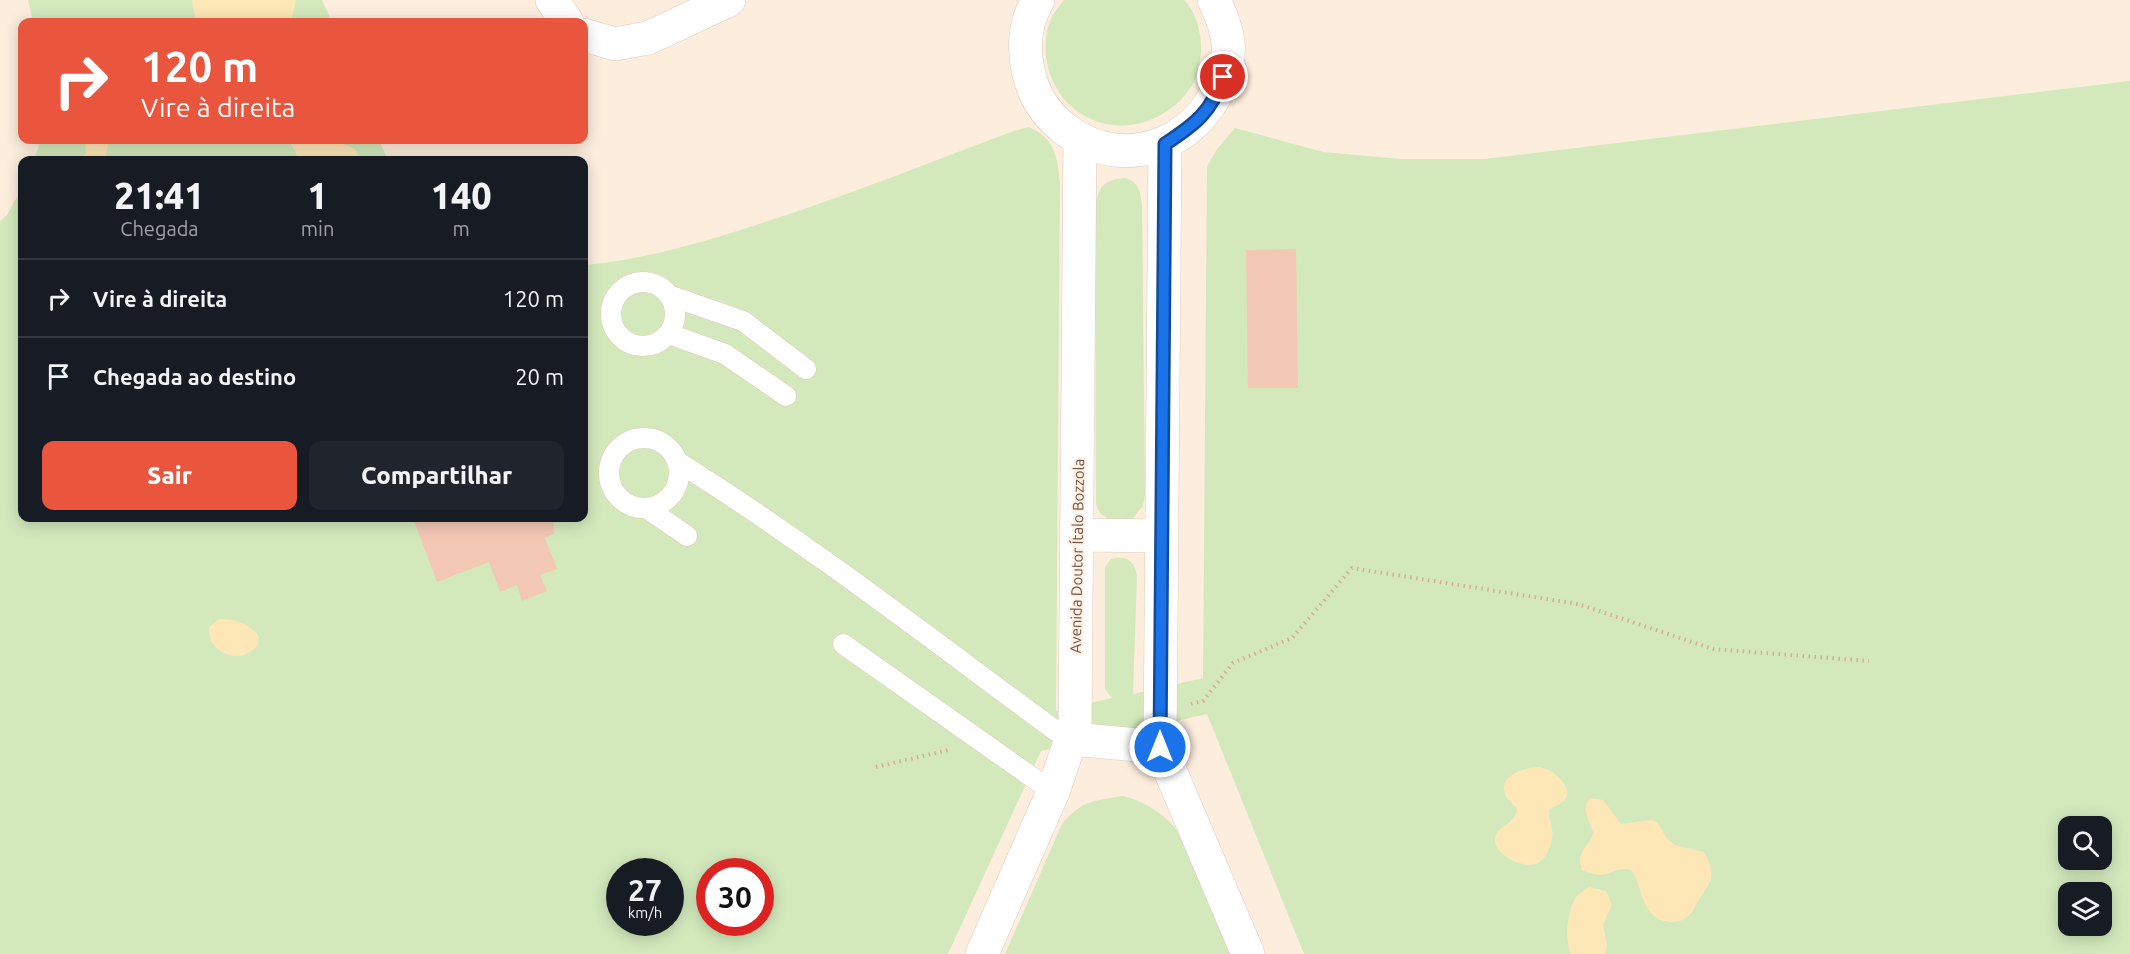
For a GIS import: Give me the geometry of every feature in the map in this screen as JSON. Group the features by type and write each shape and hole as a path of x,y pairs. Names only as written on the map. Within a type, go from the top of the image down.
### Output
{"street":[{"path":"552,0 564,18"},
{"path":"588,36 615,44 648,38 729,0"},
{"path":"1038,0 1030,14 1024,50 1031,86 1050,118 1080,140 1107,149 1136,150 1165,144 1195,124 1217,95 1228,60 1225,24 1214,0"},
{"name":"Avenida Doutor Ítalo Bozzola","path":"982,954 1053,792 1075,727 1080,140"},
{"path":"1165,144 1160,747 1248,954"},
{"path":"1077,535 1162,536"},
{"path":"1072,739 1160,747"}],"lane":[{"path":"671,296 675,309 675,322 669,334 659,342 646,347 633,345 623,340 616,332 611,322 611,311 615,298 624,288 636,282 649,282 661,287 671,296 742,321 806,369"},
{"path":"669,334 725,354 786,396"},
{"path":"636,438 649,438 662,442 672,451 678,462 680,475 677,487 670,498 648,509 634,508 623,502 615,494 608,473 610,461 616,451 636,438"},
{"path":"678,462 720,488 878,600 1056,731 1072,739"},
{"path":"648,509 687,536"},
{"path":"843,644 1053,792"}],"path":[{"path":"1160,710 1203,701 1233,663 1292,638 1352,568 1578,604 1713,649 1869,661"},
{"path":"876,767 981,742"}],"green space":[{"path":"28,0 322,0 330,18 32,18"},
{"path":"1064,0 1184,0 1193,12 1199,28 1201,53 1194,82 1172,107 1159,116 1143,122 1111,125 1095,121 1080,113 1060,94 1048,69 1046,55 1048,28 1053,15"},
{"path":"2130,81 2130,954 1304,954 1207,714 1041,751 948,954 0,954 0,221 7,215 18,195 18,522 588,522 588,265 650,255 735,232 822,203 1029,127 1044,137 1053,149 1060,183 1056,711 1112,698 1105,689 1105,567 1111,559 1125,558 1134,566 1137,575 1133,694 1203,678 1207,166 1217,149 1235,128 1323,152 1402,159 1484,159"},
{"path":"40,144 381,144 386,156 35,156"},
{"path":"1125,178 1136,185 1142,204 1145,496 1143,506 1132,519 1120,521 1105,517 1096,504 1095,207 1103,185 1112,180"},
{"path":"1123,796 1155,810 1180,834 1234,954 1005,954 1062,824 1082,806"}],"sand":[{"path":"192,0 296,0 292,18 195,17"},
{"path":"85,144 108,144 106,156 83,156 86,154"},
{"path":"290,144 343,144 355,149 358,156 297,156"},
{"path":"219,619 247,625 259,637 257,647 246,654 237,656 219,650 211,640 209,627"},
{"path":"1540,767 1558,776 1568,794 1564,801 1549,810 1552,835 1550,845 1542,860 1531,865 1511,860 1505,856 1497,846 1495,836 1516,815 1517,809 1505,794 1506,781 1521,770"},
{"path":"1591,798 1603,800 1621,824 1651,820 1657,822 1667,839 1675,845 1704,852 1710,864 1711,878 1693,911 1683,920 1674,922 1656,918 1646,905 1631,870 1624,869 1599,875 1582,870 1580,858 1593,832 1586,810"},
{"path":"1589,887 1606,891 1612,905 1603,924 1607,946 1605,954 1571,954 1567,933 1571,909 1577,896"}],"building":[{"path":"1296,249 1298,388 1248,388 1246,250"},
{"path":"414,522 553,522 554,534 545,538 557,569 540,575 547,591 522,601 517,585 500,592 489,562 437,582"}],"route":[{"path":"1160,747 1165,144 1195,124 1217,95 1223,77"}]}
